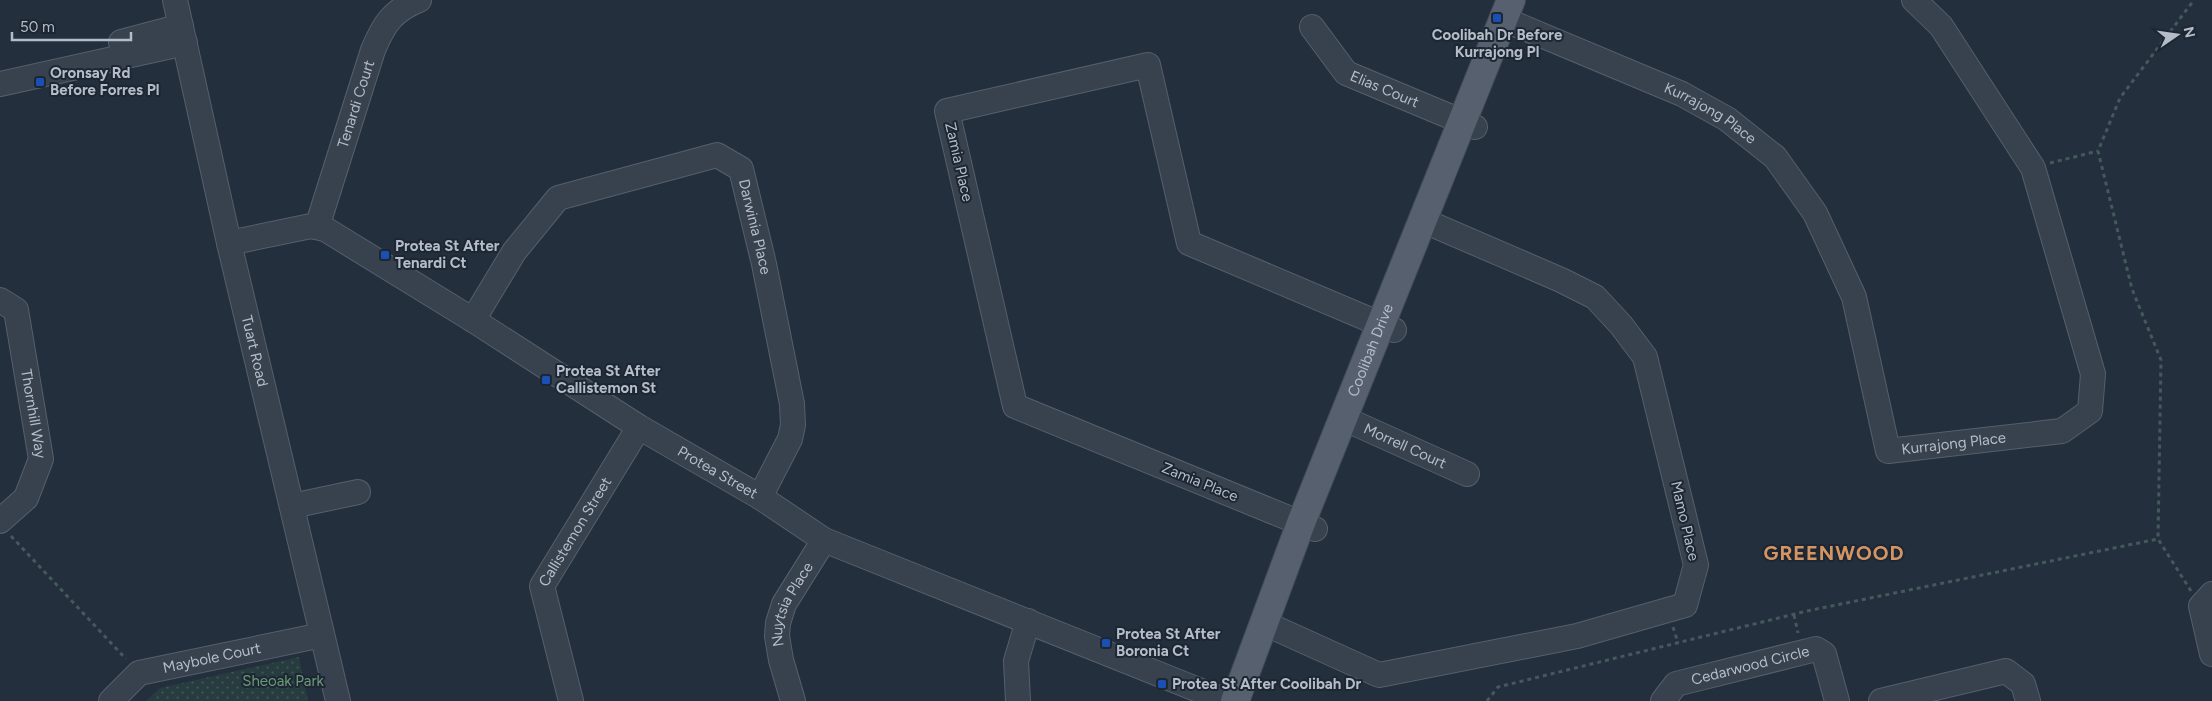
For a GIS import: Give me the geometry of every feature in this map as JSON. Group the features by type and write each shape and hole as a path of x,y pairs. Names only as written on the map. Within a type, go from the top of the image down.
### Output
{"main road":[{"name":"Coolibah Drive","path":"1235,701 1270,625 1349,421 1469,124 1510,15 1525,0"},
{"name":"Coolibah Drive","path":"1251,701 1270,625"}],"street":[{"name":"Tuart Road","path":"175,0 229,243 338,701"},
{"name":"Tenardi Court","path":"317,227 373,50 382,28 396,12 419,0"},
{"name":"Kurrajong Place","path":"1510,15 1682,94 1727,119 1775,157 1815,213 1854,297 1888,451 2062,431 2090,411 2093,374 2033,168 1941,26 1914,0"},
{"name":"Elias Court","path":"1312,27 1346,73 1469,124"},
{"path":"0,71 90,50 183,34"},
{"path":"0,84 183,34"},
{"name":"Zamia Place","path":"1308,526 1015,406 947,112 1148,65 1189,243 1388,326"},
{"name":"Darwinia Place","path":"473,320 514,252 558,198 717,155 742,169 764,264 792,404 793,425 790,439 760,497"},
{"name":"Mamo Place","path":"1270,625 1378,675 1577,636 1685,605 1696,565 1645,358 1621,325 1595,298 1561,280 1428,223"},
{"path":"229,243 301,228 317,227"},
{"name":"Protea Street","path":"317,227 331,232 473,320 639,427 760,497 824,540 1226,701"},
{"name":"Thornhill Way","path":"0,300 16,310 41,459 26,498 3,526"},
{"name":"Morrell Court","path":"1349,421 1467,474"},
{"name":"Callistemon Street","path":"571,701 542,586 639,427"},
{"path":"292,506 358,492"},
{"name":"Nuytsia Place","path":"793,701 781,660 777,636 778,623 784,604 824,540"},
{"path":"2207,600 2212,654"},
{"path":"1018,701 1016,661 1028,621"},
{"name":"Maybole Court","path":"139,673 322,635"},
{"name":"Cedarwood Circle","path":"1662,701 1676,684 1816,649 1824,654 1837,701"},
{"path":"1881,701 2006,671 2023,684 2028,701"},
{"path":"111,701 139,673"}],"path":[{"path":"2194,0 2120,98 2098,151 2132,289 2161,360 2158,539 2207,600"},
{"path":"2033,168 2098,151"},
{"path":"3,526 139,673"},
{"path":"1487,701 1498,687 1807,611 2158,539"}],"green space":[{"name":"Sheoak Park","path":"299,657 308,701 146,701 160,688"}],"place":[{"name":"Coolibah Dr Before Kurrajong Pl","path":"1497,18"},
{"name":"Oronsay Rd Before Forres Pl","path":"40,82"},
{"name":"Protea St After Tenardi Ct","path":"385,255"},
{"name":"Protea St After Callistemon St","path":"546,380"},
{"name":"Protea St After Boronia Ct","path":"1106,643"},
{"name":"Protea St After Coolibah Dr","path":"1162,684"}],"district":[{"name":"GREENWOOD","path":"1834,553"}]}
